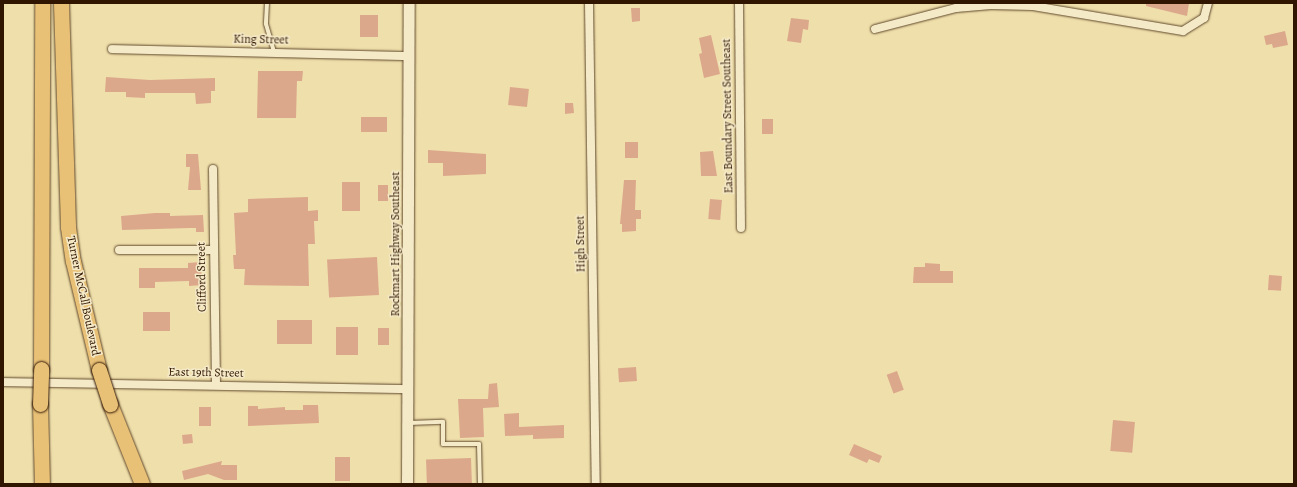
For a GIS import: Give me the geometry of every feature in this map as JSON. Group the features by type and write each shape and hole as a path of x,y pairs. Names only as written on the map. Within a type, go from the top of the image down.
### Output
{"highway":[{"path":"42,3 40,404 42,484"},
{"name":"Turner McCall Boulevard","path":"61,3 68,228 77,281 99,370 110,404 142,484"}],"main road":[{"name":"Rockmart Highway Southeast","path":"407,484 409,389 409,3"}],"street":[{"name":"High Street","path":"589,3 596,484"},
{"name":"East Boundary Street Southeast","path":"739,3 741,228"},
{"path":"875,29 956,8 991,5 1033,6 1183,31 1204,18 1208,3"},
{"name":"King Street","path":"112,49 409,56"},
{"name":"Clifford Street","path":"213,169 216,385"},
{"path":"119,250 213,250"},
{"name":"East 19th Street","path":"3,382 409,389"}],"lane":[{"path":"267,3 266,24 274,53"},
{"path":"408,423 443,422 443,444 480,444 480,484"}],"building":[{"path":"1146,3 1189,3 1187,16 1146,6"},
{"path":"631,8 640,8 640,21 632,22"},
{"path":"360,15 378,15 378,37 360,37"},
{"path":"791,18 809,20 808,30 803,29 801,43 787,41"},
{"path":"1285,31 1288,45 1273,48 1272,44 1266,45 1264,36"},
{"path":"711,35 720,74 704,78 699,54 702,53 699,38"},
{"path":"258,71 303,71 302,81 297,81 296,118 257,118"},
{"path":"106,77 150,80 215,78 215,91 211,91 211,103 196,104 195,93 145,93 145,98 126,97 126,92 105,92"},
{"path":"510,87 529,89 527,107 508,105"},
{"path":"565,103 573,103 574,113 565,114"},
{"path":"361,117 387,117 387,132 361,132"},
{"path":"762,119 773,119 773,134 762,134"},
{"path":"625,142 638,142 638,158 625,158"},
{"path":"428,150 486,154 486,174 443,176 443,163 428,163"},
{"path":"713,151 717,176 701,176 700,152"},
{"path":"186,154 198,154 201,190 188,190 190,167 186,167"},
{"path":"624,180 636,180 635,210 641,210 641,219 636,219 636,231 622,232 622,224 620,224"},
{"path":"342,182 360,182 360,211 342,211"},
{"path":"378,185 388,185 388,201 378,201"},
{"path":"308,197 308,211 318,210 318,221 314,221 315,244 308,244 309,286 244,285 245,269 234,269 233,255 236,255 234,213 248,212 248,199"},
{"path":"710,199 722,200 720,220 708,219"},
{"path":"170,213 170,216 203,215 204,232 196,232 196,228 122,230 121,216"},
{"path":"377,257 379,295 329,298 327,260"},
{"path":"201,262 202,285 189,286 189,281 155,282 155,288 139,288 139,268 188,268 188,263"},
{"path":"925,263 940,264 940,271 953,271 953,283 913,283 914,267 925,267"},
{"path":"1269,275 1282,276 1281,291 1268,290"},
{"path":"143,312 170,312 170,331 143,331"},
{"path":"277,320 312,320 312,344 277,344"},
{"path":"336,327 358,327 358,355 336,355"},
{"path":"378,328 389,328 389,345 378,345"},
{"path":"636,367 637,381 619,382 618,368"},
{"path":"897,371 904,390 894,394 887,375"},
{"path":"497,383 499,407 483,408 484,437 460,438 458,399 488,399 489,384"},
{"path":"303,405 318,405 319,423 248,426 248,406 258,406 258,409 285,407 285,410 303,410"},
{"path":"199,407 211,407 211,426 199,426"},
{"path":"519,413 519,427 564,425 564,438 533,439 533,435 505,436 504,414"},
{"path":"1113,420 1135,422 1132,453 1110,451"},
{"path":"192,434 193,443 183,444 182,435"},
{"path":"854,444 882,456 879,463 869,459 867,463 849,455"},
{"path":"335,457 350,457 350,481 335,481"},
{"path":"471,458 472,484 427,484 426,460"},
{"path":"222,461 221,465 237,465 237,480 224,480 208,474 184,480 182,471"}]}
